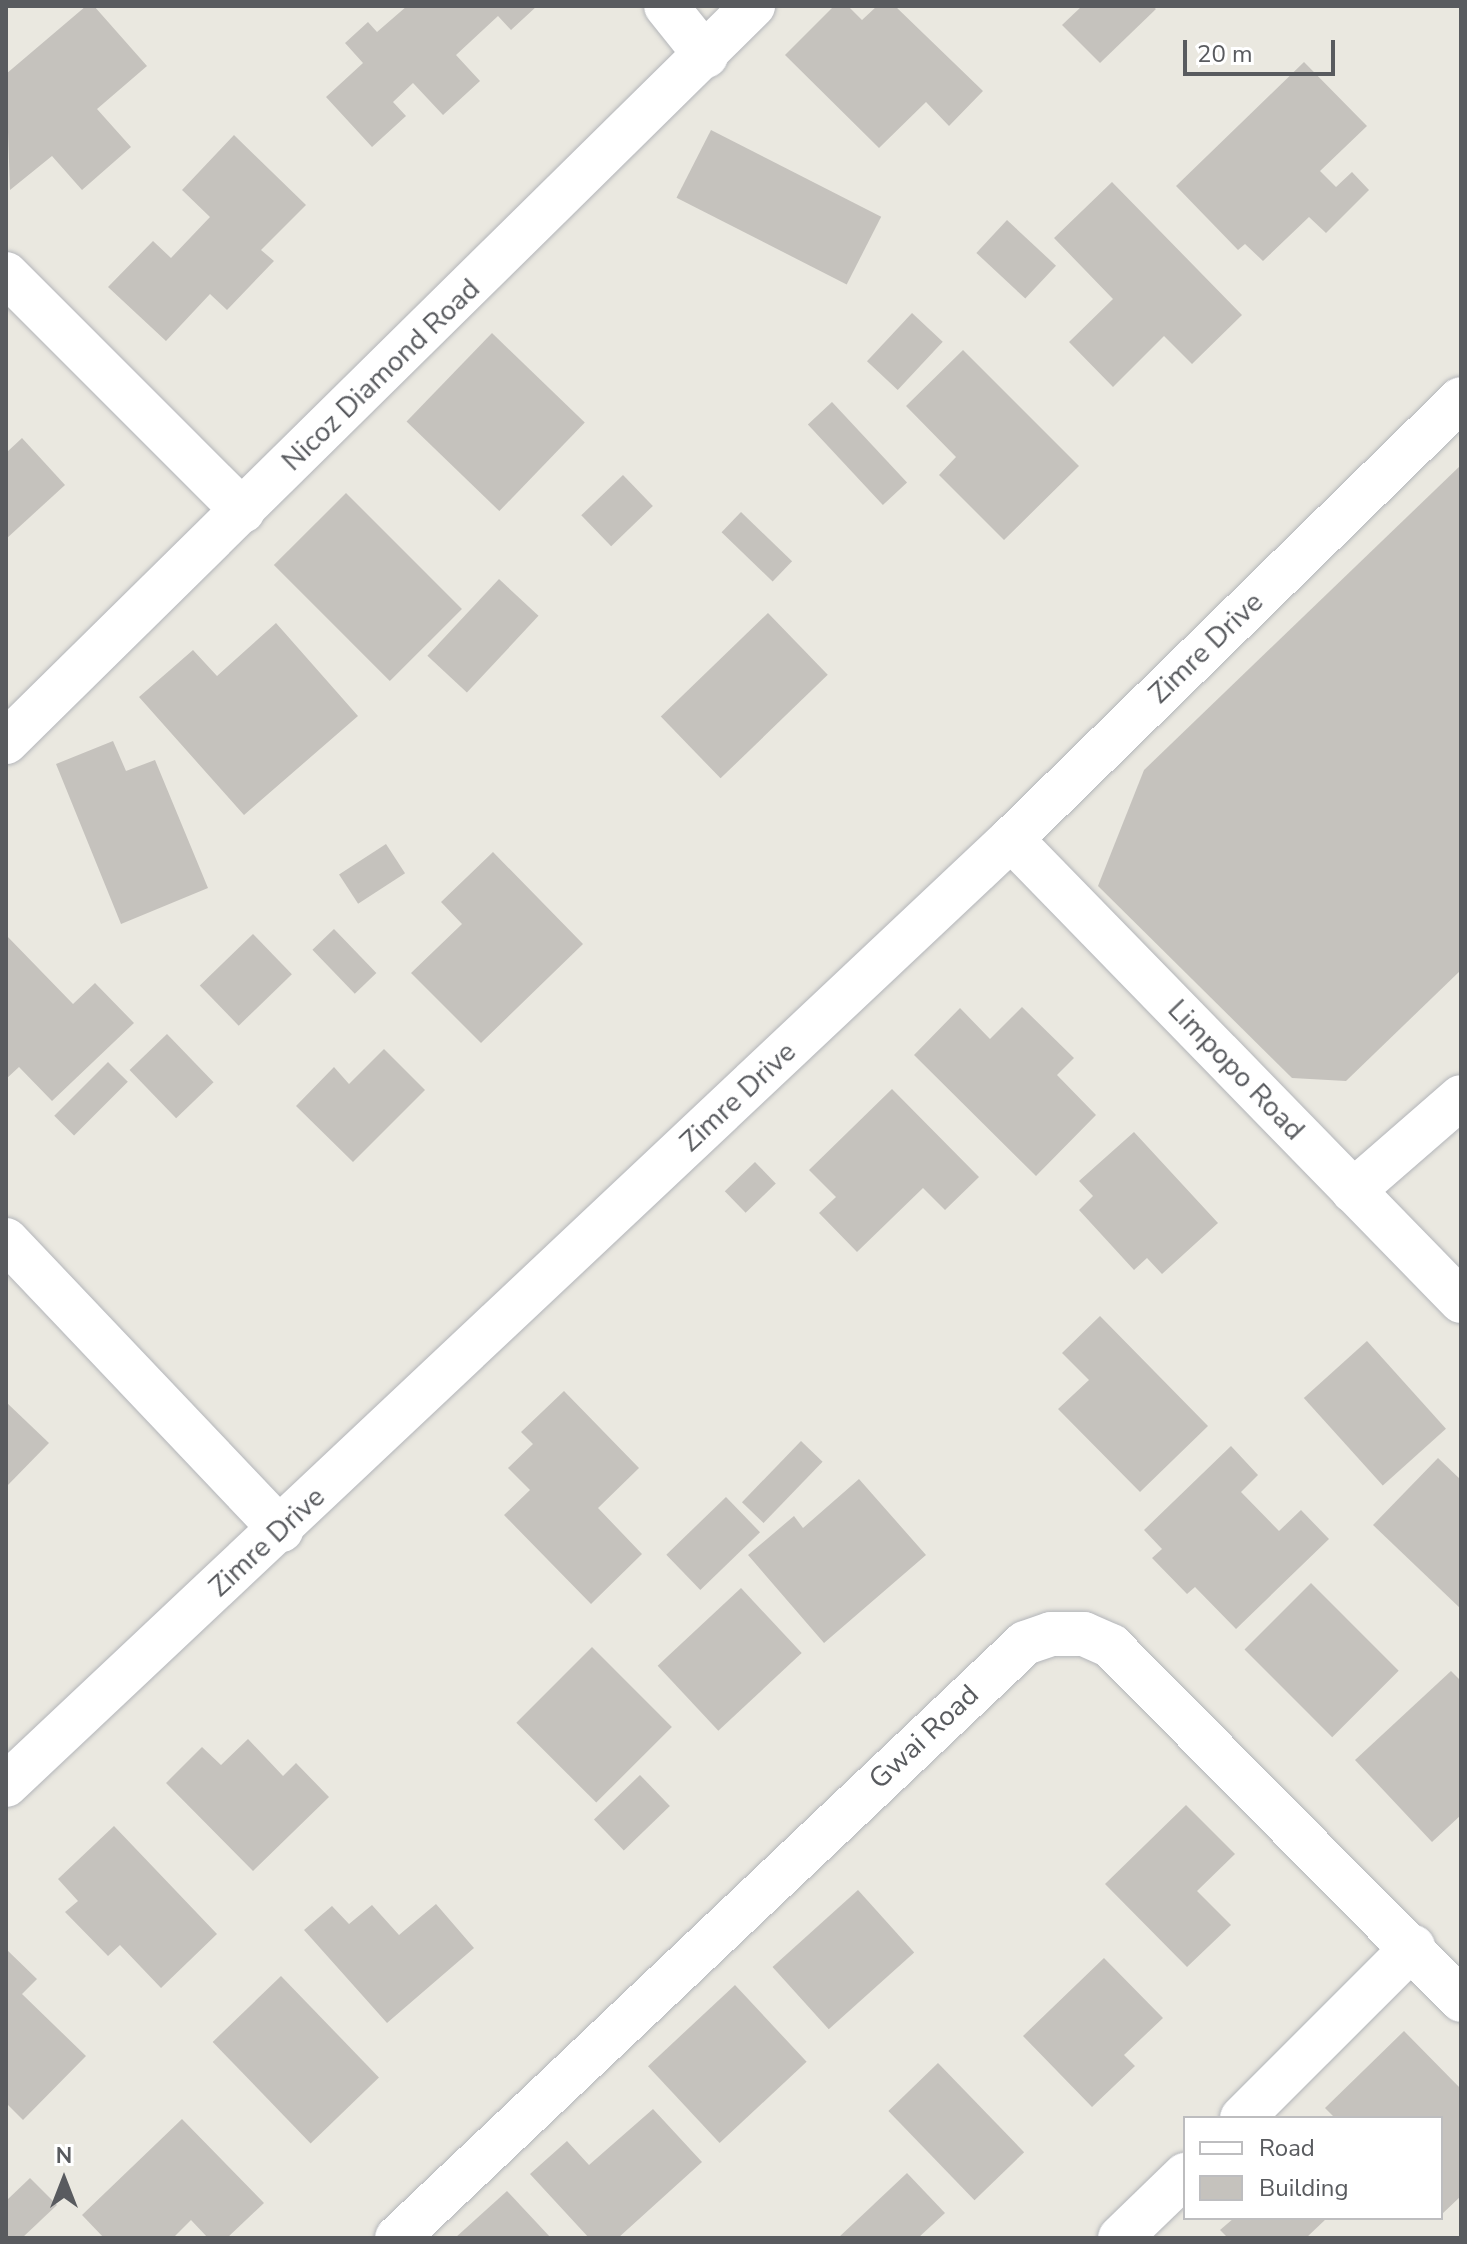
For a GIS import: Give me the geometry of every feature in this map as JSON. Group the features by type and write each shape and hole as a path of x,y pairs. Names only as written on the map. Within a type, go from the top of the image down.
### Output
{"street":[{"path":"666,6 706,56"},
{"name":"Nicoz Diamond Road","path":"6,742 706,56 753,6"},
{"path":"6,274 243,511"},
{"name":"Zimre Drive","path":"6,1785 281,1530 1011,839 1461,399"},
{"name":"Limpopo Road","path":"1011,839 1461,1301"},
{"path":"1353,1191 1461,1097"},
{"path":"6,1240 281,1530"},
{"name":"Gwai Road","path":"397,2238 1025,1643 1051,1634 1084,1634 1111,1646 1413,1947 1461,2000"},
{"path":"1244,2116 1413,1947"},
{"path":"1120,2238 1183,2177"}],"building":[{"path":"86,6 94,6 147,66 97,109 131,147 82,190 52,156 10,190 6,74"},
{"path":"407,6 537,6 511,30 498,16 456,55 480,81 443,115 413,83 393,102 406,116 372,147 326,97 363,63 345,43 368,22 377,32"},
{"path":"834,6 848,6 862,20 877,6 895,6 983,91 949,126 926,102 879,148 785,55"},
{"path":"1082,6 1152,6 1156,9 1100,63 1062,25"},
{"path":"1304,62 1367,126 1320,171 1336,187 1352,172 1369,190 1326,233 1309,217 1263,261 1245,244 1238,250 1176,186"},
{"path":"711,130 881,217 847,284 676,198"},
{"path":"234,135 306,205 261,250 274,261 227,310 210,294 166,341 108,287 153,241 171,258 210,217 182,190"},
{"path":"1112,182 1242,315 1192,364 1164,336 1113,387 1069,342 1113,299 1054,238"},
{"path":"1007,220 1056,266 1025,299 976,253"},
{"path":"912,313 943,342 898,390 867,361"},
{"path":"492,333 585,423 499,511 407,421"},
{"path":"963,350 1079,466 1004,540 939,475 956,457 906,406"},
{"path":"832,402 907,482 883,505 808,425"},
{"path":"22,438 65,485 6,539 6,453"},
{"path":"1461,465 1461,970 1346,1081 1292,1078 1098,886 1144,770"},
{"path":"623,475 653,506 611,546 581,515"},
{"path":"346,493 462,609 390,681 274,565"},
{"path":"741,512 792,561 773,581 722,532"},
{"path":"499,579 538,616 467,693 427,656"},
{"path":"768,613 828,675 721,778 661,717"},
{"path":"276,623 358,716 244,815 139,697 193,650 217,676"},
{"path":"113,741 126,771 155,760 208,888 121,924 56,764"},
{"path":"386,844 405,873 358,904 339,874"},
{"path":"493,852 583,944 481,1043 411,973 462,924 441,902"},
{"path":"334,929 376,973 355,994 312,950"},
{"path":"253,934 292,974 239,1026 200,985"},
{"path":"6,935 73,1004 95,983 134,1023 52,1101 19,1067 6,1079"},
{"path":"1022,1007 1074,1058 1057,1075 1096,1115 1036,1176 914,1055 960,1008 990,1039"},
{"path":"167,1034 214,1082 176,1118 130,1070"},
{"path":"384,1049 425,1090 353,1162 296,1106 334,1067 349,1084"},
{"path":"108,1062 128,1082 74,1136 54,1116"},
{"path":"892,1089 979,1177 945,1210 923,1188 857,1252 819,1213 836,1197 809,1170"},
{"path":"1134,1132 1218,1223 1162,1274 1147,1258 1134,1270 1079,1210 1093,1196 1079,1181"},
{"path":"755,1162 776,1184 746,1213 725,1191"},
{"path":"1100,1316 1208,1426 1140,1492 1058,1409 1089,1380 1062,1353"},
{"path":"1367,1341 1446,1429 1383,1486 1304,1398"},
{"path":"564,1391 639,1468 598,1508 642,1554 591,1604 504,1515 530,1490 508,1468 533,1444 521,1432"},
{"path":"6,1402 49,1443 6,1487"},
{"path":"801,1441 823,1462 764,1523 742,1502"},
{"path":"1231,1446 1258,1475 1241,1492 1279,1531 1301,1510 1329,1539 1236,1629 1195,1587 1187,1594 1152,1558 1162,1549 1144,1530"},
{"path":"1438,1458 1461,1480 1461,1609 1373,1525"},
{"path":"859,1479 926,1555 824,1643 748,1555 794,1516 803,1528"},
{"path":"726,1497 760,1532 700,1590 666,1555"},
{"path":"1311,1583 1399,1671 1332,1737 1245,1649"},
{"path":"741,1588 802,1653 718,1731 658,1666"},
{"path":"592,1647 672,1727 596,1803 516,1723"},
{"path":"1451,1671 1461,1681 1461,1815 1432,1842 1355,1760"},
{"path":"248,1739 283,1776 296,1763 329,1797 253,1871 166,1783 202,1747 221,1765"},
{"path":"640,1775 670,1806 624,1850 594,1819"},
{"path":"1186,1805 1235,1854 1197,1891 1231,1925 1187,1967 1105,1884"},
{"path":"114,1826 217,1934 161,1988 120,1945 108,1956 65,1912 78,1901 58,1879"},
{"path":"858,1890 914,1952 829,2029 773,1967"},
{"path":"436,1904 474,1948 387,2023 304,1930 332,1906 349,1924 372,1905 399,1935"},
{"path":"6,1949 37,1979 22,1994 86,2056 23,2120 6,2103"},
{"path":"1104,1958 1163,2018 1124,2055 1135,2066 1092,2107 1023,2036"},
{"path":"281,1976 379,2077 311,2143 213,2042"},
{"path":"735,1985 807,2062 720,2143 648,2066"},
{"path":"1404,2031 1461,2089 1461,2196 1443,2213 1443,2116 1333,2116 1325,2108"},
{"path":"938,2063 1024,2152 975,2200 888,2111"},
{"path":"653,2109 702,2162 618,2238 589,2238 530,2174 567,2141 589,2165"},
{"path":"182,2119 264,2203 227,2238 208,2238 191,2220 173,2238 104,2238 82,2215"},
{"path":"907,2173 945,2213 918,2238 838,2238"},
{"path":"30,2178 57,2205 22,2238 6,2238 6,2201"},
{"path":"507,2191 551,2238 455,2238"},
{"path":"1232,2220 1325,2220 1306,2238 1228,2238 1220,2230"}]}
